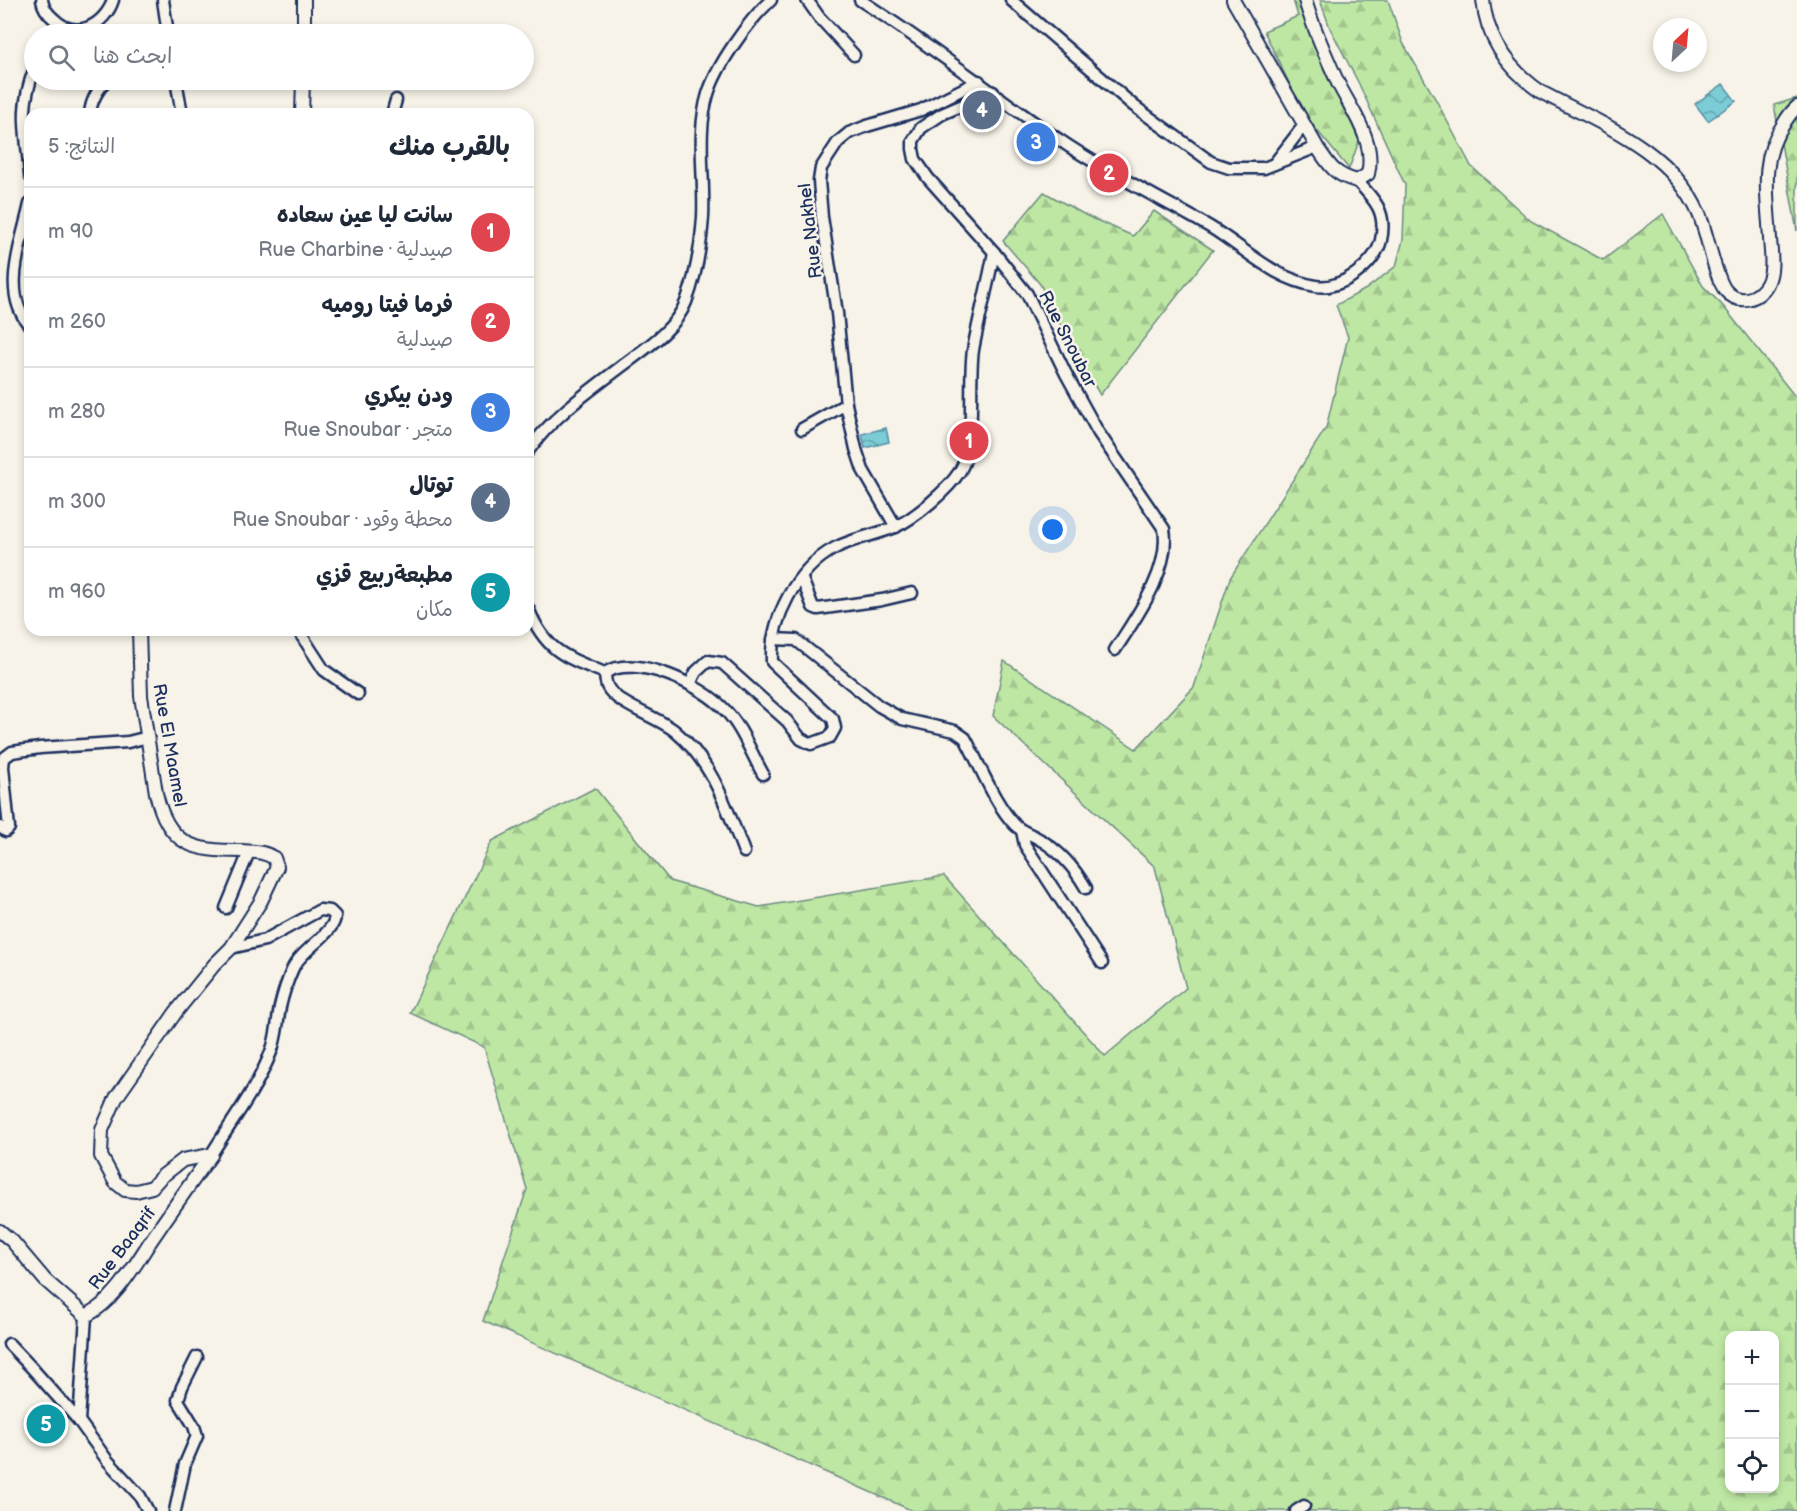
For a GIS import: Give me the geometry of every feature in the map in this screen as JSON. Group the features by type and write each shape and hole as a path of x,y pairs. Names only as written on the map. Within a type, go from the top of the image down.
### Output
{"street":[{"path":"95,24 104,18 113,0"},
{"path":"163,0 167,24"},
{"path":"304,0 304,24"},
{"path":"534,444 577,401 662,335 676,320 685,304 699,248 703,217 702,141 708,96 711,86 740,36 771,0"},
{"path":"807,0 819,17 854,55"},
{"path":"860,0 979,81 1080,154 1213,229 1270,270 1297,282 1319,287 1336,283 1368,265 1379,249 1383,233 1382,215 1376,202 1357,181 1343,178 1333,170 1317,147 1233,0"},
{"path":"1011,0 1134,106 1211,162 1229,168 1264,168 1317,147"},
{"path":"1305,0 1320,40 1339,84 1363,130 1369,149 1371,163 1368,174 1357,181"},
{"path":"1483,0 1489,31 1496,46 1505,60 1526,82 1646,149 1679,179 1701,217 1723,288 1740,300 1746,300 1759,293 1768,282 1772,254 1766,171 1774,138 1797,107"},
{"path":"41,1 58,24"},
{"name":"Rue Nakhel","path":"896,527 863,470 846,404 837,313 822,217 819,181 821,168 838,142 849,133 921,110 979,81"},
{"path":"24,126 24,105 28,90"},
{"path":"91,108 98,90"},
{"path":"178,90 181,108"},
{"path":"302,108 303,90"},
{"name":"Rue Snoubar","path":"993,92 927,123 916,134 913,149 915,159 928,178 994,252 1027,294 1066,374 1098,432 1164,529 1166,540 1157,576 1144,605 1115,650"},
{"path":"394,108 396,100"},
{"path":"1274,165 1304,125"},
{"path":"24,228 15,281 17,299 24,318"},
{"path":"690,684 696,672 708,661 722,663 787,721 801,739 811,744 830,737 834,728 833,719 772,662 773,639 785,603 813,564 835,549 896,527 916,514 949,485 964,464 969,429 974,349 994,252"},
{"path":"802,429 846,404"},
{"path":"802,579 813,607 818,609 882,600 912,593"},
{"path":"534,620 542,636 552,648 567,658 605,673"},
{"name":"Rue El Maamel","path":"139,636 141,696 159,807 166,822 175,834 198,849 270,855 276,861 277,867 261,901 231,948"},
{"path":"302,636 324,670 358,694"},
{"path":"773,639 796,640 879,706 902,719 955,731 965,738 1014,824 1069,861 1086,888"},
{"path":"605,673 614,666 633,666 660,672 690,684 714,699 727,711 763,774"},
{"path":"605,673 607,686 616,697 676,732 706,765 719,790 744,852"},
{"path":"0,827 6,831 9,828 3,767 4,758 8,753 148,737"},
{"path":"1022,831 1025,845 1102,963"},
{"path":"226,908 249,852"},
{"path":"320,910 330,911 335,916 334,923 305,952 293,968 284,991 278,1029 270,1054 211,1155 183,1160 152,1187 136,1191 125,1190 115,1182 101,1156 100,1141 108,1114 125,1084 195,987 214,965 231,948 265,940 320,910"},
{"name":"Rue Baaqrif","path":"0,1231 12,1241 45,1280 86,1316 96,1311 124,1280 211,1155"},
{"path":"79,1422 86,1316"},
{"path":"9,1344 79,1422 107,1460 140,1496 148,1511"},
{"path":"175,1511 185,1464 197,1436 195,1426 178,1400 197,1357"}],"green space":[{"path":"1293,0 1300,0 1359,141 1349,169 1305,116 1264,31 1298,16"},
{"path":"1320,0 1388,0 1403,43 1471,166 1531,221 1603,260 1663,214 1703,286 1723,306 1797,399 1797,1511 913,1511 483,1321 527,1189 484,1047 410,1013 492,841 595,788 670,881 759,907 944,876 1105,1056 1186,988 1155,867 993,716 1004,661 1136,749 1194,687 1230,578 1326,428 1348,337 1336,305 1366,289 1396,266 1403,240 1405,185 1359,84 1330,28"},
{"path":"1797,98 1797,231 1774,105"},
{"path":"1044,192 1087,216 1133,236 1154,211 1213,250 1100,395 1070,344 1040,284 1003,241"}],"water":[{"path":"1723,84 1736,101 1708,121 1695,104"},
{"path":"886,428 889,442 865,448 862,434"}],"place":[{"name":"توتال","path":"982,110"},
{"name":"ودن بيكري","path":"1036,142"},
{"name":"فرما فيتا روميه","path":"1109,173"},
{"name":"سانت ليا عين سعاده","path":"969,441"},
{"name":"مطبعةربيع قزي","path":"46,1424"}]}
